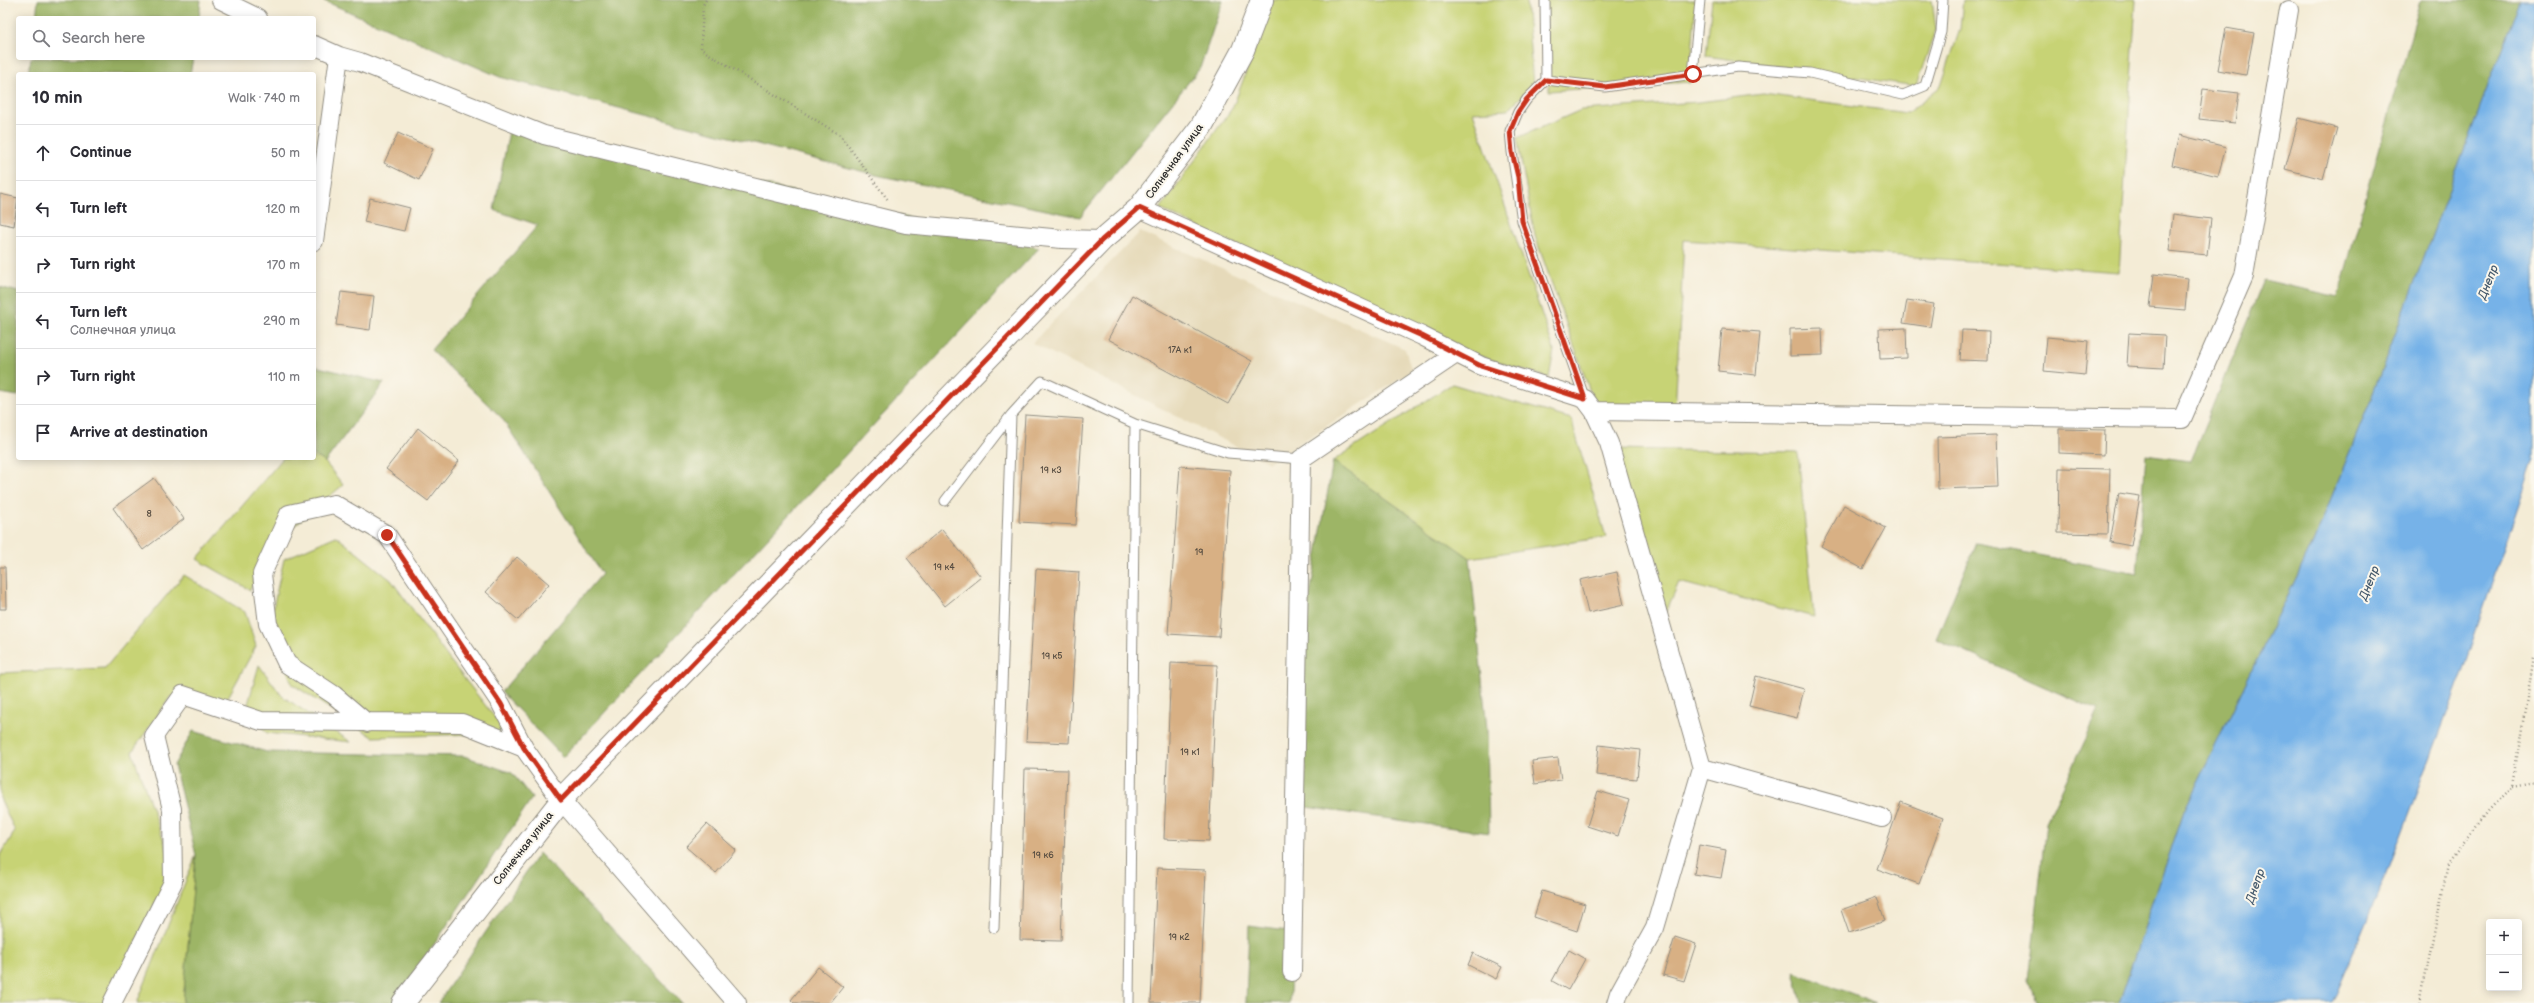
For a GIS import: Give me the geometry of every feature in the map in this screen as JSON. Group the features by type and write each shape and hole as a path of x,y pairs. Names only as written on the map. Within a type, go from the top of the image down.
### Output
{"street":[{"path":"221,0 254,16"},
{"name":"Солнечная улица","path":"403,1003 561,800 1102,240 1139,208 1201,126 1243,50 1262,0"},
{"path":"1139,208 1415,332 1481,366 1589,405 2182,419 2244,276 2289,10"},
{"path":"316,45 339,56 360,62 544,136 906,224 1062,239 1102,240"},
{"path":"316,226 339,56"},
{"path":"1292,972 1301,459 1456,354"},
{"path":"1589,405 1609,443 1702,768 1655,928 1618,993 1616,1003"},
{"path":"367,723 334,696 287,664 268,624 262,574 288,514 334,504 387,535 501,704 524,748 561,800 737,1003"},
{"path":"112,1003 173,882 172,808 154,736 183,695 261,721 367,723 462,722 524,748"},
{"path":"1702,768 1882,818"}],"lane":[{"path":"1546,0 1546,80 1527,99 1518,112 1510,131 1512,152 1518,177 1522,221 1589,405"},
{"path":"1693,74 1700,0"},
{"path":"1546,80 1605,87 1738,68 1810,73 1903,94 1925,86 1941,32 1943,0"},
{"path":"945,501 1011,415 1042,381 1135,424 1228,453 1301,459"},
{"path":"994,928 1011,415"},
{"path":"1129,1003 1135,424"}],"path":[{"path":"706,0 703,5 701,49 840,135 906,224"},
{"path":"2420,1003 2448,864 2489,810 2512,786 2534,657"},
{"path":"2512,786 2534,782"}],"shaded area":[{"path":"1140,232 1405,349 1412,371 1269,463 1032,343"}],"green space":[{"path":"38,0 201,0 199,16 36,16"},
{"path":"322,0 1223,0 1200,68 1080,217 876,175 500,77"},
{"path":"1273,0 1526,0 1533,84 1508,110 1473,112 1554,350 1549,378 1458,349 1160,209 1233,107"},
{"path":"1545,0 1696,0 1690,82 1549,91"},
{"path":"1712,0 1932,0 1936,29 1916,86 1706,56"},
{"path":"1963,0 2136,0 2119,272 1684,240 1675,412 1597,411 1535,236 1517,138 1581,110 1699,102 1763,94 1907,113 1941,86 1960,29"},
{"path":"2421,0 2520,0 2369,404 2313,543 2184,811 2119,1003 2037,1003 2029,980 2046,823 2099,711 1936,639 1976,543 2137,574 2146,455 2190,461 2264,280 2338,297"},
{"path":"31,60 193,60 190,72 28,72"},
{"path":"510,126 1039,248 563,757 501,692 602,574 502,418 431,350 538,225 494,210"},
{"path":"0,287 16,291 16,396 0,393"},
{"path":"316,366 384,383 325,462 316,456"},
{"path":"1452,384 1571,419 1606,537 1470,558 1333,461"},
{"path":"1611,449 1798,452 1814,617 1679,582 1666,612"},
{"path":"316,456 325,462 343,485 271,545 250,590 197,559 281,460 316,460"},
{"path":"1333,461 1470,558 1487,729 1489,833 1306,807 1302,641"},
{"path":"336,536 391,580 449,659 529,761 478,734 373,737 292,684 270,621 284,559"},
{"path":"184,575 245,612 256,646 220,712 171,696 132,752 173,866 107,1003 0,1003 0,856 15,831 0,798 0,673 105,668"},
{"path":"259,665 282,696 351,742 267,733 246,711"},
{"path":"193,731 267,752 464,756 512,773 532,798 395,1003 183,1003 196,855 174,765"},
{"path":"539,853 682,1003 438,1003"},
{"path":"196,855 183,1003 137,1003"},
{"path":"1249,926 1295,932 1289,1003 1246,1003"},
{"path":"1794,972 1869,1000 1875,1003 1802,1003"}],"water":[{"name":"Днепр","path":"2520,0 2534,0 2534,459 2457,687 2387,873 2332,1003 2119,1003 2184,811 2313,543 2369,404"}],"building":[{"path":"2226,28 2254,33 2246,75 2218,70"},
{"path":"2203,89 2239,93 2235,123 2199,119"},
{"path":"2299,118 2337,128 2323,179 2285,169"},
{"path":"398,133 433,149 419,180 384,163"},
{"path":"2179,135 2226,147 2218,176 2172,165"},
{"path":"0,194 16,198 14,226 0,223"},
{"path":"370,198 410,208 404,231 364,222"},
{"path":"2173,214 2211,219 2207,255 2169,251"},
{"path":"2154,274 2188,278 2185,310 2150,307"},
{"path":"341,292 374,296 370,330 336,325"},
{"path":"1132,295 1252,361 1228,404 1108,339"},
{"path":"1907,300 1934,304 1930,327 1903,323"},
{"path":"1822,328 1823,355 1790,356 1790,329"},
{"path":"1906,328 1907,358 1880,359 1879,329"},
{"path":"1722,329 1760,332 1756,375 1718,371"},
{"path":"1962,330 1989,331 1988,361 1960,360"},
{"path":"2129,333 2165,335 2163,368 2127,366"},
{"path":"2047,337 2088,341 2085,375 2044,371"},
{"path":"1025,415 1083,419 1076,525 1019,522"},
{"path":"418,428 459,461 428,501 386,469"},
{"path":"2059,429 2105,430 2104,455 2059,453"},
{"path":"1996,435 1998,487 1938,489 1937,437"},
{"path":"1180,466 1230,470 1219,637 1168,634"},
{"path":"2059,468 2110,469 2108,534 2058,533"},
{"path":"154,478 184,519 143,550 113,508"},
{"path":"2119,493 2140,496 2131,546 2110,542"},
{"path":"1844,505 1886,528 1863,569 1821,546"},
{"path":"942,529 981,577 945,606 907,558"},
{"path":"517,557 549,584 518,620 486,592"},
{"path":"0,567 5,567 6,609 0,609"},
{"path":"1036,569 1079,572 1069,743 1026,741"},
{"path":"1617,572 1624,605 1588,613 1580,580"},
{"path":"1171,663 1217,665 1209,841 1164,839"},
{"path":"1756,676 1804,689 1797,718 1749,706"},
{"path":"1599,745 1640,750 1637,779 1596,775"},
{"path":"1558,758 1561,780 1535,784 1532,761"},
{"path":"1025,769 1067,770 1061,941 1020,940"},
{"path":"1598,791 1629,800 1618,836 1587,826"},
{"path":"1901,802 1943,818 1919,884 1877,869"},
{"path":"707,824 736,850 716,873 686,847"},
{"path":"1699,845 1726,850 1721,878 1694,874"},
{"path":"1157,868 1206,870 1200,1003 1151,1003"},
{"path":"1542,891 1585,904 1577,931 1534,917"},
{"path":"1877,897 1885,921 1849,933 1841,910"},
{"path":"1675,937 1696,944 1684,981 1663,975"},
{"path":"1569,950 1585,959 1568,990 1552,981"},
{"path":"1473,953 1502,967 1496,979 1468,965"},
{"path":"818,967 843,987 830,1003 794,1003 791,1000"}],"route":[{"path":"387,535 440,616 501,704 524,748 561,800 1102,240 1139,208 1422,336 1481,366 1585,399 1522,221 1518,177 1512,152 1510,131 1518,112 1527,99 1546,80 1605,87 1693,74"}]}
